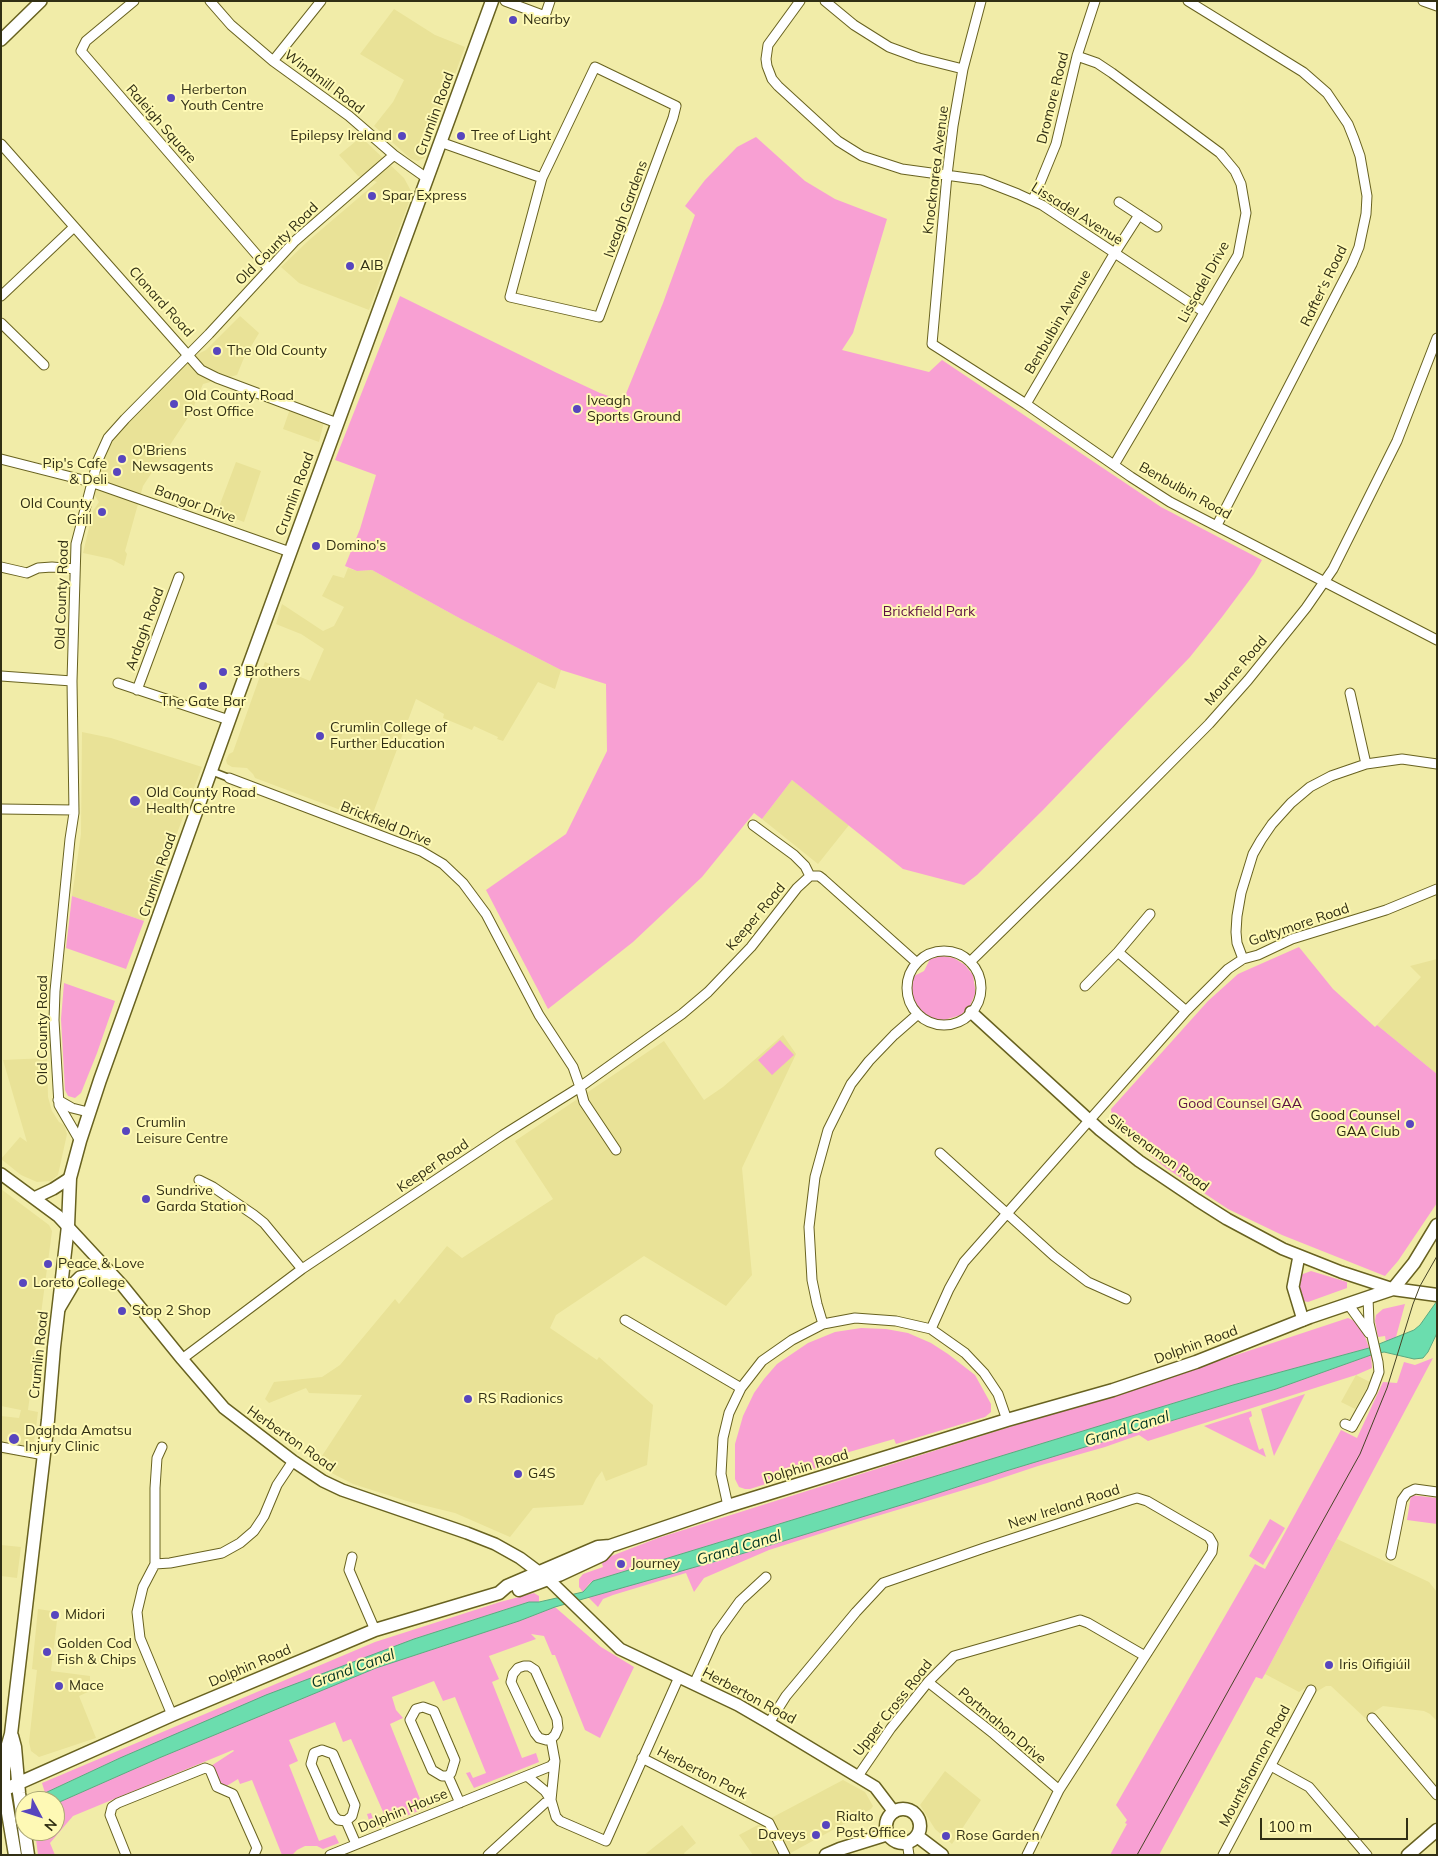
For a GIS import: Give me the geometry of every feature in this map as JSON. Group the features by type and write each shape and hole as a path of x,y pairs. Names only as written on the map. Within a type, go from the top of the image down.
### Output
{"main road":[{"name":"Crumlin Road","path":"15,1855 4,1793 6,1734 44,1455 54,1344 68,1226 70,1178 88,1112 290,552 492,1"},
{"path":"1437,1225 1414,1263 1394,1289 1437,1295"},
{"name":"Dolphin Road","path":"4,1793 19,1788 172,1715 375,1630 499,1593 508,1594 598,1547 610,1546 728,1506 1007,1420 1113,1390 1196,1362 1303,1320 1394,1289"},
{"name":"Crumlin Road","path":"6,1734 15,1747 19,1791"},
{"path":"911,1844 919,1825 915,1815 906,1810 894,1812 886,1823 888,1834 898,1842 911,1844 942,1855"},
{"path":"1408,1855 1437,1830"},
{"path":"826,1855 840,1848 888,1834"},
{"name":"Crumlin Road","path":"26,1841 28,1855"}],"street":[{"path":"1,40 41,1"},
{"name":"Raleigh Square","path":"134,1 86,41 81,51 269,269"},
{"name":"Windmill Road","path":"210,1 231,25 273,61 349,116 394,155 428,179"},
{"path":"273,61 320,1"},
{"path":"505,1 545,16 550,1"},
{"name":"Lissadel Avenue","path":"800,1 766,50 767,66 772,79 778,86 838,141 862,156 902,169 992,183 1032,200 1204,312"},
{"path":"825,1 854,25 889,47 919,58 963,69"},
{"name":"Knocknarea Avenue","path":"932,344 947,175 963,69 981,1"},
{"name":"Dromore Road","path":"1032,200 1056,144 1077,56 1095,1"},
{"name":"Rafter's Road","path":"1188,1 1303,72 1327,93 1348,124 1354,139 1360,156 1367,196 1361,240 1352,264 1217,525"},
{"path":"1423,1 1437,6"},
{"name":"Lissadel Drive","path":"1077,56 1097,63 1128,84 1220,154 1235,171 1241,184 1246,213 1241,246 1233,265 1114,465"},
{"name":"Iveagh Gardens","path":"595,67 676,106 674,118 599,317 510,297 542,178 595,67"},
{"path":"440,142 542,178"},
{"name":"Clonard Road","path":"1,144 201,370 217,378 337,423"},
{"name":"Old County Road","path":"80,1141 62,1113 58,1100 54,1029 55,991 74,810 72,681 76,544 98,460 108,438 209,334 295,241 394,155"},
{"path":"1119,202 1157,226"},
{"name":"Benbulbin Avenue","path":"1026,404 1139,215"},
{"path":"1,296 74,227"},
{"path":"1,323 44,365"},
{"name":"Mourne Road","path":"970,962 1208,724 1288,631 1325,582 1397,441 1437,338"},
{"name":"Benbulbin Road","path":"932,344 1026,404 1170,502 1437,640"},
{"name":"Bangor Drive","path":"1,459 91,482 290,552"},
{"path":"1,567 27,573 38,568 75,569"},
{"name":"Ardagh Road","path":"137,690 179,578"},
{"path":"1,676 72,681"},
{"name":"Ardagh Road","path":"118,683 229,720"},
{"path":"1350,693 1366,764"},
{"path":"1244,959 1237,943 1237,916 1241,893 1261,840 1291,802 1310,787 1339,773 1366,764 1402,759 1437,764"},
{"name":"Brickfield Drive","path":"211,771 400,842 421,851 443,864 471,891 486,914 539,1015 573,1067 580,1087"},
{"path":"1,808 74,810"},
{"path":"754,825 806,866 810,876 823,879 917,963"},
{"name":"Keeper Road","path":"182,1360 302,1269 503,1135 580,1087 655,1035 708,992 751,947 797,888 810,876"},
{"name":"Galtymore Road","path":"931,1329 949,1289 964,1262 1186,1011 1217,980 1244,959 1299,937 1395,907 1437,889"},
{"path":"1085,986 1118,952 1150,914"},
{"path":"948,951 964,957 970,962 978,975 980,983 979,998 971,1012 958,1022 941,1025 932,1023 918,1014 909,1001 907,993 908,976 917,963 931,953 948,951"},
{"path":"1118,952 1186,1011"},
{"name":"Slievenamon Road","path":"971,1012 1090,1121 1139,1161 1197,1200 1227,1219 1299,1256 1394,1289"},
{"path":"823,1324 812,1280 809,1227 814,1177 828,1130 850,1084 894,1035 918,1014"},
{"path":"580,1087 584,1102 616,1150"},
{"name":"Old County Road","path":"58,1100 72,1108 88,1112"},
{"path":"940,1153 1054,1256 1088,1282 1126,1299"},
{"name":"Herberton Road","path":"1,1174 48,1206 68,1226 122,1285 182,1360 224,1408 293,1461 323,1481 342,1490 495,1544 544,1575 620,1648 738,1705 858,1776 875,1787 894,1812"},
{"path":"34,1198 70,1178"},
{"path":"199,1180 213,1187 264,1223 302,1269"},
{"path":"1299,1256 1292,1287 1303,1320"},
{"path":"59,1309 80,1277 94,1274 122,1285"},
{"path":"1345,1424 1352,1427 1377,1380 1378,1362 1371,1337 1368,1298"},
{"path":"1348,1304 1371,1337"},
{"path":"728,1506 721,1474 723,1438 728,1413 741,1388 762,1361 792,1340 823,1324 855,1318 896,1321 931,1329 965,1353 984,1373 998,1394 1007,1420"},
{"path":"625,1320 741,1388"},
{"path":"1,1447 44,1455"},
{"path":"162,1447 157,1458 155,1564 143,1587 137,1612 140,1638 172,1715"},
{"path":"155,1564 222,1553 240,1543 254,1531 264,1516 277,1485 293,1461"},
{"path":"1391,1555 1402,1500 1415,1489 1437,1492"},
{"name":"New Ireland Road","path":"769,1723 786,1696 856,1612 883,1583 993,1544 1137,1498 1147,1501 1209,1537 1213,1544 1209,1558 1059,1790 1027,1855"},
{"path":"352,1558 349,1570 375,1630"},
{"path":"694,1684 717,1633 740,1601 766,1577"},
{"name":"Upper Cross Road","path":"858,1776 887,1734 928,1682 954,1656 1080,1620 1145,1656"},
{"path":"529,1666 535,1670 557,1719 558,1728 551,1739 539,1738 535,1733 512,1682 513,1674 518,1668 529,1666"},
{"name":"Herberton Park","path":"679,1677 642,1758 769,1823 785,1855"},
{"name":"Portmahon Drive","path":"928,1682 994,1734 1059,1790"},
{"name":"Mountshannon Road","path":"1223,1855 1311,1690"},
{"name":"Dolphin House","path":"423,1707 434,1711 455,1760 452,1773 448,1776 442,1776 432,1770 410,1720 416,1709 423,1707"},
{"path":"1372,1718 1437,1795"},
{"path":"551,1739 555,1760 551,1800 553,1812 560,1821 606,1841 642,1758"},
{"name":"Dolphin House","path":"322,1750 333,1754 355,1805 352,1816 346,1821 338,1820 334,1816 311,1764 314,1753 322,1750"},
{"name":"Dolphin House","path":"330,1855 551,1766 555,1760"},
{"path":"1271,1766 1309,1787 1367,1855"},
{"path":"126,1855 110,1814 112,1807 205,1768 210,1770 217,1787 233,1794 257,1848 254,1855"},
{"name":"Dolphin House","path":"448,1776 460,1802"},
{"path":"527,1776 539,1784 551,1800"},
{"path":"488,1855 545,1803 551,1800"},
{"name":"Dolphin House","path":"346,1821 356,1844"}],"shaded area":[{"path":"394,9 435,35 465,47 424,158 418,161 411,159 374,126 393,102 404,80 360,54"},
{"path":"361,137 404,178 411,191 409,202 369,310 299,283 281,267 308,241 377,182 358,176 339,155"},
{"path":"240,316 259,333 249,350 247,350 237,375 203,384 191,413 143,486 125,551 127,554 124,566 111,559 83,553 93,511 99,502 93,493 109,443 186,360 206,350"},
{"path":"290,409 324,422 319,442 283,429"},
{"path":"236,462 261,471 244,522 217,512"},
{"path":"348,568 357,571 372,570 461,619 561,670 555,689 538,682 503,741 474,726 472,730 443,718 444,714 416,699 370,821 255,778 247,768 232,767 227,764 226,760 229,754 233,752 265,662 310,681 324,649 301,634 276,624 282,604 323,631 334,626 344,607 322,596 333,575 344,578"},
{"name":"Old County Road Health Centre","path":"82,732 111,738 202,767 144,921 72,896 81,834"},
{"path":"792,780 849,825 818,864 762,819"},
{"path":"1437,959 1437,1074 1377,1025 1421,977 1410,966"},
{"path":"783,1035 796,1054 742,1168 752,1275 726,1306 644,1256 556,1315 550,1328 597,1360 599,1357 653,1405 647,1465 606,1481 602,1471 583,1505 533,1508 510,1537 455,1513 410,1502 353,1484 316,1465 362,1395 309,1393 306,1388 269,1403 265,1399 274,1382 322,1377 340,1365 395,1299 399,1304 447,1246 462,1258 553,1199 515,1141 664,1041 704,1100 723,1087"},
{"path":"47,1058 48,1097 52,1111 59,1122 64,1125 67,1134 58,1175 51,1181 37,1182 21,1175 1,1159 20,1137 27,1142 3,1060"},
{"name":"Loreto College","path":"1,1189 49,1225 52,1231 38,1336 35,1336 33,1344 36,1349 28,1410 38,1412 32,1458 1,1454 1,1416 19,1418 21,1410 1,1406"},
{"path":"1356,1375 1370,1382 1355,1409 1341,1402"},
{"path":"1337,1539 1429,1582 1437,1592 1437,1721 1424,1711 1383,1706 1365,1718 1331,1686 1326,1686 1316,1692 1305,1688 1299,1692 1265,1674"},
{"path":"1,1545 21,1547 17,1578 1,1576"},
{"path":"38,1609 58,1612 51,1671 90,1676 90,1691 79,1696 96,1738 39,1757 31,1751 29,1742 37,1670 32,1669"},
{"path":"945,1771 981,1800 952,1844 935,1829 920,1805"},
{"path":"843,1780 865,1792 873,1806 871,1809 787,1855 753,1855 739,1835"},
{"path":"682,1825 696,1843 684,1853 685,1855 644,1855"}],"green space":[{"name":"Brickfield Park","path":"756,137 805,181 835,199 887,219 853,333 842,350 929,372 942,360 1161,507 1262,560 1254,574 1190,657 1043,810 977,875 964,885 903,869 792,780 762,819 754,813 702,877 633,942 548,1009 486,890 566,834 607,751 606,684 561,670 461,619 372,570 357,571 345,566 360,529 376,475 335,460 400,296 557,373 600,393 623,401 663,303 695,215 685,206 705,180 737,147"},
{"path":"72,896 144,921 126,969 66,948"},
{"name":"Good Counsel GAA","path":"1299,947 1333,989 1375,1027 1377,1025 1437,1074 1437,1203 1398,1261 1385,1276 1282,1235 1228,1209 1166,1168 1113,1126 1111,1109 1208,1001 1238,974"},
{"path":"942,956 954,958 965,965 973,975 975,988 975,994 970,1006 961,1015 944,1020 932,1019 921,1012 914,1002 911,990 914,976 924,971 930,959"},
{"path":"64,983 115,1001 81,1093 75,1098 68,1096 65,1090 61,1019"},
{"path":"780,1040 794,1055 772,1075 758,1060"},
{"path":"1311,1271 1347,1282 1347,1288 1308,1302 1303,1301 1298,1293 1298,1279 1303,1274"},
{"path":"1405,1304 1396,1337 1386,1342 1385,1336 1378,1337 1375,1321 1376,1315 1383,1309"},
{"path":"1348,1318 1357,1322 1369,1348 1233,1385 593,1581 583,1592 579,1587 579,1579 583,1574 603,1567 601,1560 658,1538 1209,1364"},
{"path":"861,1328 886,1329 908,1333 931,1343 975,1375 991,1404 991,1412 985,1417 896,1444 894,1439 825,1459 826,1465 750,1489 739,1487 735,1479 735,1444 743,1416 754,1393 764,1379 777,1364 808,1343 835,1332"},
{"path":"1371,1355 1372,1368 1356,1375 1148,1441 1139,1435 769,1550 704,1578 694,1592 686,1573 613,1595 603,1599 598,1607 588,1597 741,1554 1086,1446 1276,1389"},
{"path":"1433,1358 1265,1674 1262,1679 1256,1677 1159,1855 1110,1855 1127,1824 1125,1823 1127,1820 1116,1805 1255,1564 1265,1569 1341,1430 1357,1438 1383,1382 1397,1383 1404,1362 1415,1365"},
{"path":"1305,1394 1274,1456 1261,1409"},
{"path":"1251,1411 1252,1416 1249,1418 1259,1450 1263,1448 1266,1457 1204,1426"},
{"path":"1411,1495 1437,1498 1437,1524 1407,1520"},
{"path":"1270,1519 1285,1528 1263,1565 1249,1556"},
{"path":"534,1593 539,1596 539,1602 529,1602 414,1639 120,1758 49,1791 44,1791 42,1783 375,1642"},
{"path":"555,1607 601,1647 634,1667 600,1738 585,1730 555,1655 552,1655 544,1636 531,1634 536,1639 489,1656 499,1679 492,1682 522,1758 536,1753 539,1762 474,1788 466,1773 470,1772 473,1778 486,1773 455,1697 443,1701 434,1681 392,1697 396,1710 403,1718 390,1724 420,1799 435,1794 438,1803 372,1830 367,1814 371,1813 373,1819 384,1814 351,1739 343,1742 335,1722 289,1740 298,1761 289,1765 319,1841 335,1835 339,1843 323,1849 317,1846 305,1846 292,1855 282,1855 252,1780 240,1784 238,1779 225,1787 217,1780 211,1766 233,1750 73,1816 65,1825 65,1800 159,1758 376,1668 519,1621"},
{"path":"36,1841 52,1841 50,1843 55,1855 38,1855"}],"water":[{"name":"Grand Canal","path":"1437,1301 1437,1333 1423,1358 1414,1359 1384,1352 1371,1355 1276,1389 1006,1471 911,1502 741,1554 555,1607 519,1621 376,1668 159,1758 65,1800 65,1791 49,1791 120,1758 266,1695 414,1639 529,1602 539,1602 583,1592 593,1581 1233,1385 1369,1348 1414,1330 1420,1325"}],"tram line":[{"path":"1137,1855 1360,1454 1387,1388 1413,1304 1420,1286 1437,1256"}],"place":[{"name":"Nearby","path":"513,20"},
{"name":"Herberton Youth Centre","path":"171,98"},
{"name":"Epilepsy Ireland","path":"402,136"},
{"name":"Tree of Light","path":"461,136"},
{"name":"Spar Express","path":"372,196"},
{"name":"AIB","path":"350,266"},
{"name":"The Old County","path":"217,351"},
{"name":"Old County Road Post Office","path":"174,404"},
{"name":"Iveagh Sports Ground","path":"577,409"},
{"name":"O'Briens Newsagents","path":"122,459"},
{"name":"Pip's Cafe & Deli","path":"117,472"},
{"name":"Old County Grill","path":"102,512"},
{"name":"Domino's","path":"316,546"},
{"name":"3 Brothers","path":"223,672"},
{"name":"The Gate Bar","path":"203,686"},
{"name":"Crumlin College of Further Education","path":"320,736"},
{"name":"Old County Road Health Centre","path":"135,801"},
{"name":"Good Counsel GAA Club","path":"1410,1124"},
{"name":"Crumlin Leisure Centre","path":"126,1131"},
{"name":"Sundrive Garda Station","path":"146,1199"},
{"name":"Peace & Love","path":"48,1264"},
{"name":"Loreto College","path":"23,1283"},
{"name":"Stop 2 Shop","path":"122,1311"},
{"name":"RS Radionics","path":"468,1399"},
{"name":"Daghda Amatsu Injury Clinic","path":"14,1439"},
{"name":"G4S","path":"518,1474"},
{"name":"Journey","path":"621,1564"},
{"name":"Midori","path":"55,1615"},
{"name":"Golden Cod Fish & Chips","path":"47,1652"},
{"name":"Iris Oifigiúil","path":"1329,1665"},
{"name":"Mace","path":"59,1686"},
{"name":"Rialto Post Office","path":"826,1825"},
{"name":"Daveys","path":"816,1835"},
{"name":"Rose Garden","path":"946,1836"}]}
